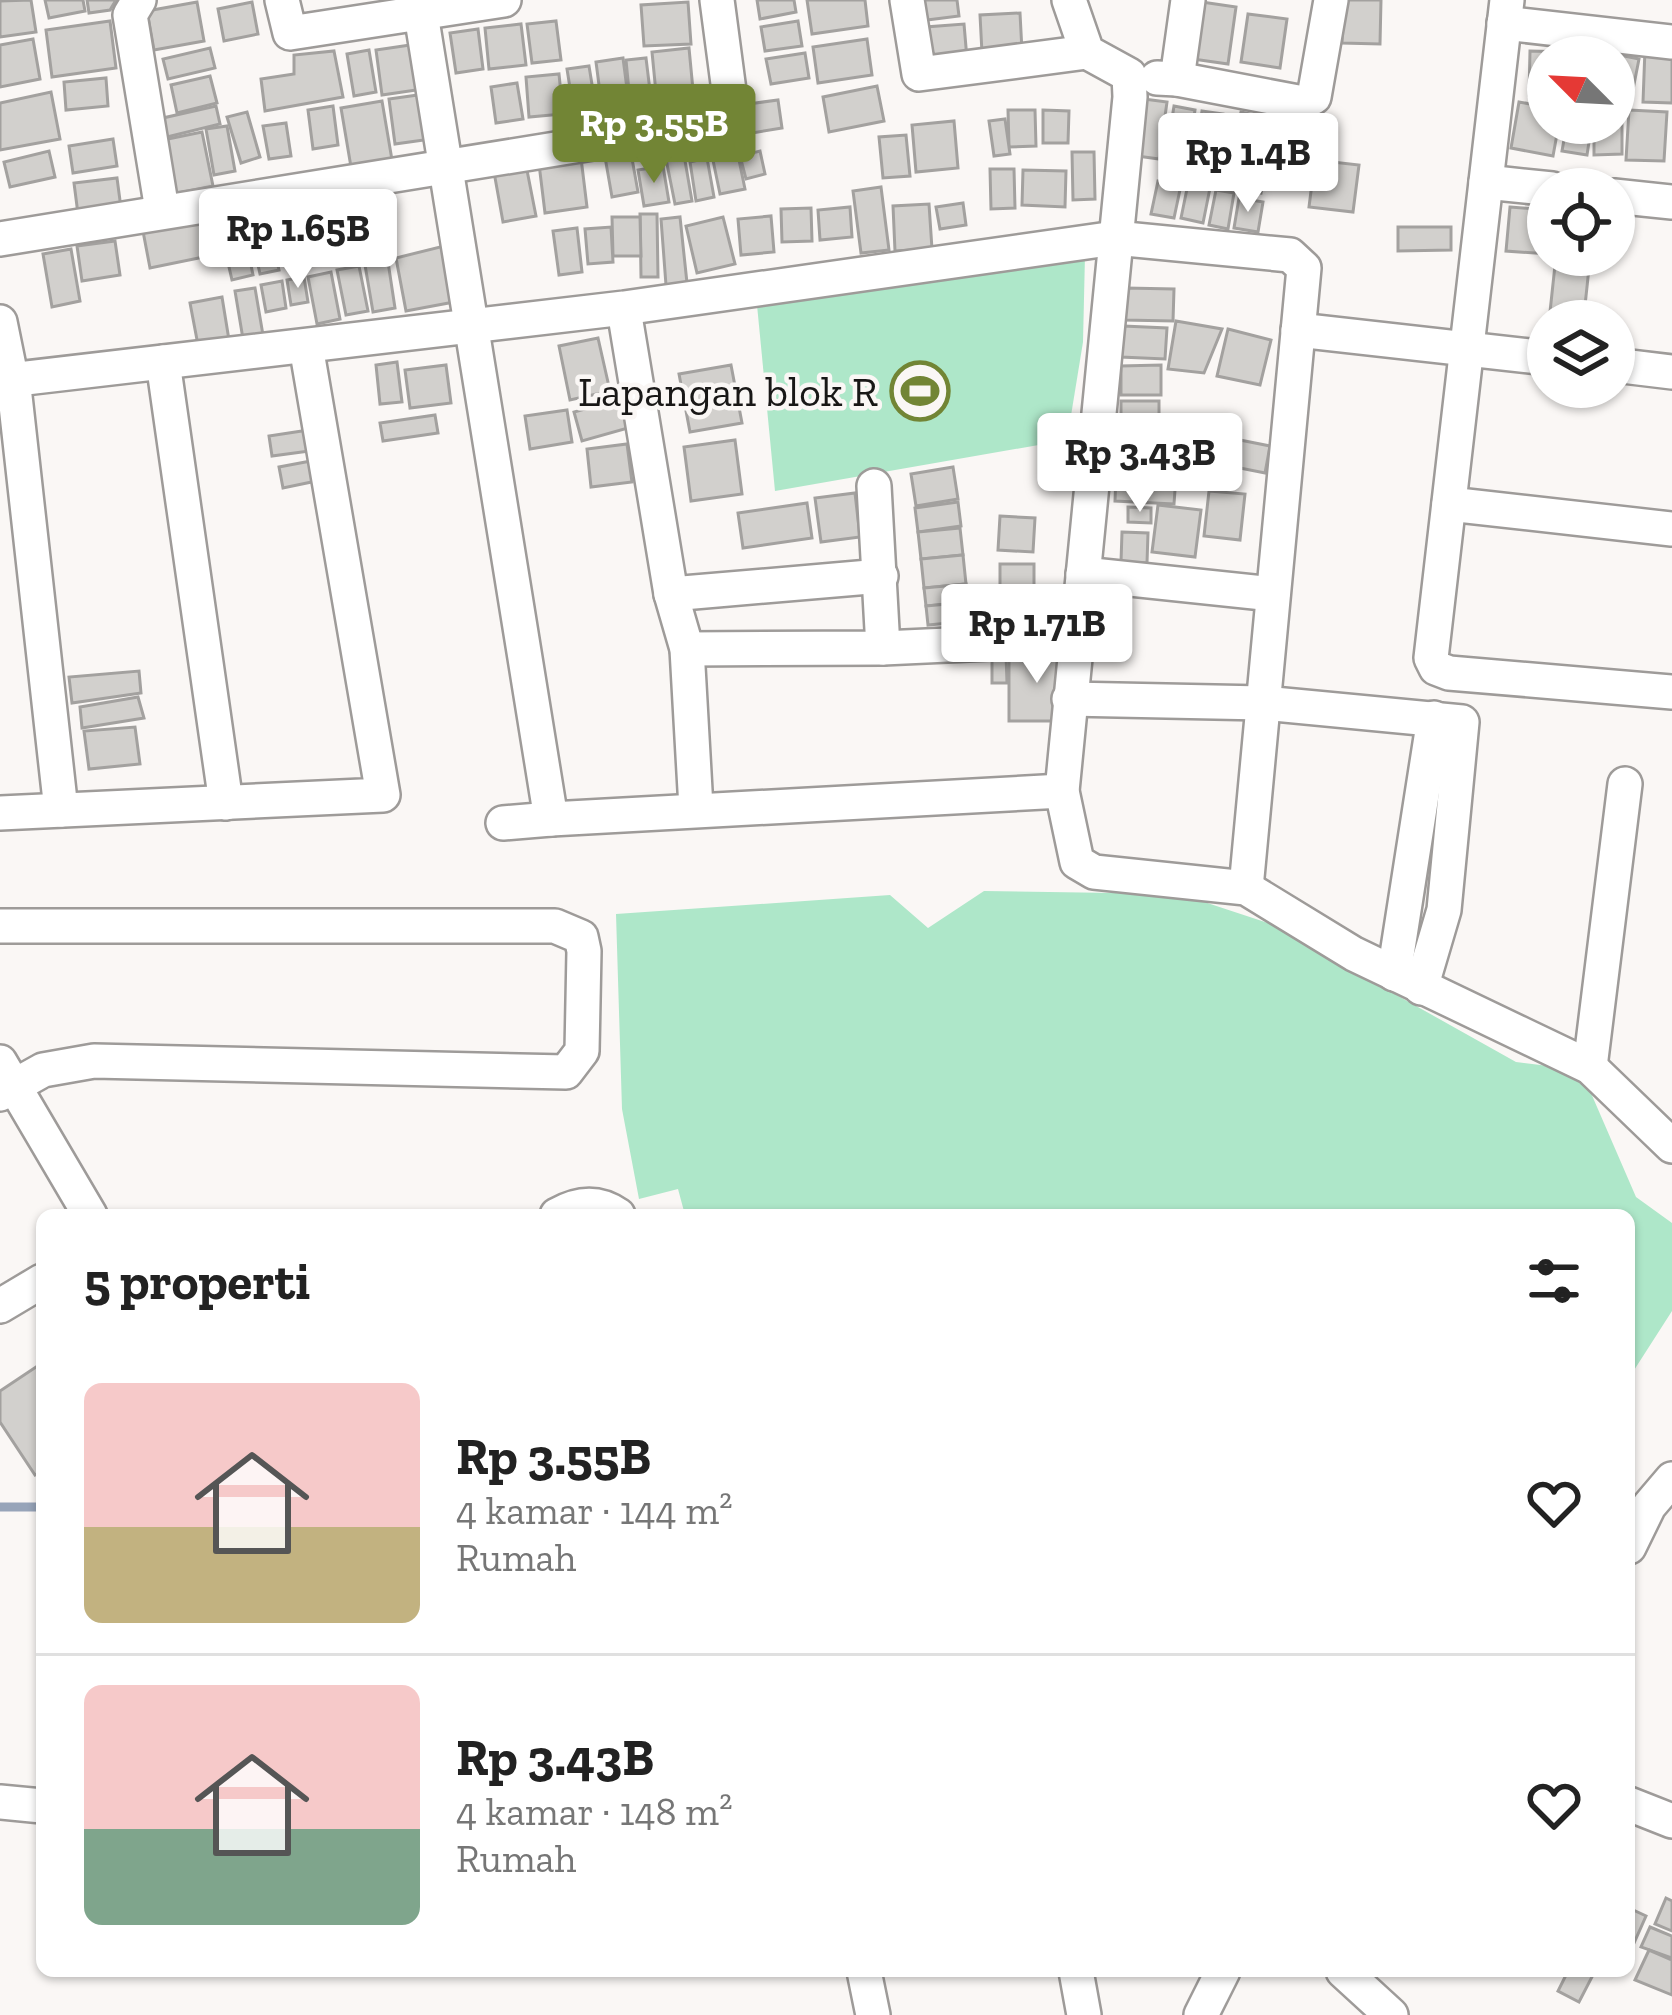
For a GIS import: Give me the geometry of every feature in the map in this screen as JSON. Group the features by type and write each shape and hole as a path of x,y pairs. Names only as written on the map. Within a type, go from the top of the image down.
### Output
{"street":[{"path":"139,0 130,14 161,210"},
{"path":"282,0 290,33 503,0"},
{"path":"0,239 446,163 722,122 730,106 717,0"},
{"path":"907,0 919,74 1087,52 1129,76 1177,79 1303,103 1314,97 1318,83 1331,0"},
{"path":"1069,0 1087,52"},
{"path":"1177,79 1188,0"},
{"path":"1672,42 1505,12 1431,658 1436,668 1672,692"},
{"path":"421,14 551,820"},
{"path":"1129,76 1062,791 1073,852 1084,868 1246,889 1408,981 1590,1067 1672,1146"},
{"path":"1486,182 1527,186"},
{"path":"1635,198 1672,202"},
{"path":"6,380 470,326 1115,238 1290,255 1304,268 1246,889"},
{"path":"0,322 61,810"},
{"path":"626,322 671,594 687,649 696,808"},
{"path":"1298,330 1527,356"},
{"path":"0,813 383,796 306,346"},
{"path":"163,362 226,803"},
{"path":"1635,368 1672,372"},
{"path":"874,486 883,648"},
{"path":"1449,504 1672,529"},
{"path":"1083,574 1273,595"},
{"path":"671,594 881,576"},
{"path":"687,649 883,648 1076,639"},
{"path":"1069,699 1263,703 1458,720 1466,728 1444,910 1408,981"},
{"path":"1590,1067 1625,784"},
{"path":"503,823 696,808 1062,791"},
{"path":"0,926 555,926 580,937 584,951 582,1051 566,1072 94,1061 5,1080 86,1209"},
{"path":"568,1209 595,1204 605,1209"},
{"path":"0,1306 36,1285"},
{"path":"1635,1534 1648,1506 1672,1479"},
{"path":"0,1802 36,1805"},
{"path":"1635,1806 1672,1821"},
{"path":"865,1977 873,2015"},
{"path":"1078,1977 1090,2012"},
{"path":"1202,2015 1220,1977"},
{"path":"1349,1977 1390,2015"}],"green space":[{"name":"Lapangan blok R","path":"1085,255 1083,342 1067,440 775,491 757,305"},
{"path":"984,891 1180,894 1268,923 1516,1062 1581,1070 1636,1197 1672,1223 1672,1311 1635,1369 1635,1209 683,1209 678,1189 639,1199 622,1109 616,914 890,895 928,928"}],"building":[{"path":"31,0 36,32 0,37 0,1"},
{"path":"45,0 83,0 85,11 49,18"},
{"path":"87,0 116,0 110,10 89,13"},
{"path":"757,0 794,0 796,12 760,19"},
{"path":"807,0 865,0 868,26 812,34"},
{"path":"917,0 957,0 959,16 919,21"},
{"path":"1343,0 1381,0 1380,44 1342,43"},
{"path":"1195,1 1236,7 1228,64 1186,58"},
{"path":"197,2 204,41 154,50 147,11"},
{"path":"252,2 258,34 224,41 218,9"},
{"path":"688,2 691,44 644,46 641,5"},
{"path":"1020,13 1022,51 982,53 980,15"},
{"path":"1248,14 1287,19 1280,68 1241,62"},
{"path":"110,21 116,68 52,77 46,30"},
{"path":"556,21 561,60 532,63 527,24"},
{"path":"798,21 802,46 765,51 761,27"},
{"path":"521,24 526,65 489,69 485,28"},
{"path":"964,24 967,59 929,63 926,27"},
{"path":"478,29 483,69 456,73 450,33"},
{"path":"33,39 40,79 0,87 0,45"},
{"path":"867,39 872,75 818,83 813,47"},
{"path":"417,44 423,89 382,95 376,50"},
{"path":"210,48 215,68 168,79 163,59"},
{"path":"689,48 693,90 656,93 652,52"},
{"path":"1645,49 1672,50 1672,103 1643,102"},
{"path":"369,50 376,92 354,96 347,54"},
{"path":"334,51 343,97 265,111 261,79 294,74 294,55"},
{"path":"805,53 809,78 771,84 766,59"},
{"path":"623,58 629,104 602,108 596,62"},
{"path":"646,58 651,99 630,102 626,60"},
{"path":"589,66 596,109 574,113 567,69"},
{"path":"559,74 563,114 529,117 526,77"},
{"path":"210,76 217,103 177,113 171,85"},
{"path":"106,78 108,106 66,110 64,82"},
{"path":"517,83 523,119 496,123 491,87"},
{"path":"877,86 884,121 829,132 823,97"},
{"path":"51,92 60,139 0,150 0,103"},
{"path":"425,94 431,139 395,144 389,99"},
{"path":"1144,99 1167,102 1159,159 1137,156"},
{"path":"778,100 782,128 752,133 748,104"},
{"path":"382,101 392,160 351,167 341,108"},
{"path":"1519,102 1527,103 1527,144 1555,144 1553,156 1511,148"},
{"path":"216,106 220,124 167,137 163,118"},
{"path":"333,106 338,145 313,149 308,110"},
{"path":"1174,106 1195,110 1188,159 1166,156"},
{"path":"1008,110 1035,110 1036,146 1009,147"},
{"path":"1043,110 1069,111 1068,143 1043,143"},
{"path":"1635,110 1667,112 1664,161 1626,160 1627,144 1635,144"},
{"path":"1202,111 1223,114 1216,161 1195,159"},
{"path":"247,112 260,157 241,163 227,117"},
{"path":"1241,112 1308,127 1300,160 1233,145"},
{"path":"1005,119 1010,154 994,156 989,121"},
{"path":"954,121 958,168 916,172 912,125"},
{"path":"286,123 291,156 269,159 263,126"},
{"path":"227,126 235,171 214,175 206,129"},
{"path":"202,132 213,186 173,194 163,140"},
{"path":"906,135 910,176 883,178 879,137"},
{"path":"734,136 745,189 720,194 709,141"},
{"path":"113,139 117,166 73,173 69,146"},
{"path":"1563,144 1589,144 1587,155 1562,151"},
{"path":"1594,144 1622,144 1622,154 1594,155"},
{"path":"49,151 55,177 10,187 4,162"},
{"path":"760,151 765,174 746,179 740,156"},
{"path":"1072,152 1094,152 1095,199 1073,200"},
{"path":"1241,152 1267,155 1261,193 1235,190"},
{"path":"631,153 638,192 612,197 605,157"},
{"path":"524,155 536,216 503,222 492,161"},
{"path":"684,155 692,201 675,204 666,159"},
{"path":"581,158 587,207 545,213 539,164"},
{"path":"707,158 714,197 696,201 690,162"},
{"path":"1315,160 1359,165 1353,212 1309,207"},
{"path":"663,166 669,202 644,206 638,170"},
{"path":"990,169 1014,169 1015,208 991,209"},
{"path":"1023,170 1066,171 1065,207 1022,205"},
{"path":"117,178 121,208 78,214 74,183"},
{"path":"1158,181 1181,185 1174,218 1151,214"},
{"path":"1188,184 1210,188 1203,223 1181,218"},
{"path":"881,187 889,250 861,253 853,191"},
{"path":"1216,190 1234,193 1228,229 1209,225"},
{"path":"1239,198 1263,202 1258,232 1234,228"},
{"path":"381,201 388,254 362,257 355,205"},
{"path":"963,203 966,225 940,229 936,207"},
{"path":"929,204 932,249 895,251 893,206"},
{"path":"850,207 852,237 820,240 818,210"},
{"path":"1510,207 1527,208 1527,252 1506,251"},
{"path":"811,208 812,241 782,242 781,209"},
{"path":"209,212 218,254 150,268 142,226"},
{"path":"640,214 657,214 658,277 641,277"},
{"path":"346,215 356,256 336,261 326,221"},
{"path":"771,216 774,252 741,255 738,219"},
{"path":"612,217 640,217 641,256 613,256"},
{"path":"680,217 687,283 666,285 661,219"},
{"path":"723,217 735,264 697,273 686,226"},
{"path":"268,220 279,270 260,274 249,224"},
{"path":"315,223 324,258 288,268 279,232"},
{"path":"611,227 613,262 588,264 585,229"},
{"path":"1398,227 1451,227 1451,250 1398,251"},
{"path":"577,228 582,272 559,275 553,231"},
{"path":"245,236 253,275 232,280 223,241"},
{"path":"115,241 120,275 82,281 77,246"},
{"path":"444,246 454,302 406,311 396,258"},
{"path":"71,249 80,301 52,307 43,254"},
{"path":"388,262 395,308 373,312 365,265"},
{"path":"359,266 368,311 346,315 337,270"},
{"path":"331,272 340,319 317,324 308,277"},
{"path":"1554,276 1588,276 1586,300 1551,300"},
{"path":"304,277 308,302 291,305 287,280"},
{"path":"282,281 286,308 266,312 261,285"},
{"path":"255,288 263,335 243,339 235,291"},
{"path":"1125,288 1174,289 1173,321 1124,320"},
{"path":"222,297 229,340 198,345 190,303"},
{"path":"1176,321 1222,329 1204,373 1168,369"},
{"path":"1123,326 1167,328 1165,359 1121,357"},
{"path":"1228,329 1271,340 1260,385 1217,376"},
{"path":"598,338 610,391 570,400 559,346"},
{"path":"397,362 402,402 380,404 376,365"},
{"path":"446,365 451,403 410,408 405,370"},
{"path":"731,365 742,423 690,432 679,374"},
{"path":"1161,365 1161,395 1121,395 1121,366"},
{"path":"621,399 628,428 582,441 574,412"},
{"path":"1121,401 1159,401 1159,435 1121,434"},
{"path":"567,410 572,442 530,449 525,416"},
{"path":"435,415 438,433 383,441 380,423"},
{"path":"315,429 317,450 272,456 269,436"},
{"path":"1225,437 1270,446 1265,473 1220,464"},
{"path":"1121,439 1173,439 1173,469 1121,469"},
{"path":"735,440 742,494 691,501 684,447"},
{"path":"627,444 632,482 591,487 587,449"},
{"path":"316,460 321,480 283,488 279,467"},
{"path":"953,467 958,499 916,506 911,474"},
{"path":"1116,473 1176,476 1174,504 1115,501"},
{"path":"1209,491 1245,494 1240,540 1204,536"},
{"path":"855,493 860,537 821,542 815,498"},
{"path":"958,502 961,526 918,532 915,508"},
{"path":"807,503 812,538 743,548 738,513"},
{"path":"1158,505 1201,510 1195,557 1152,552"},
{"path":"1128,507 1151,508 1151,523 1128,522"},
{"path":"1000,516 1035,518 1033,552 998,550"},
{"path":"960,528 963,555 921,559 918,532"},
{"path":"1122,532 1148,533 1147,563 1121,562"},
{"path":"963,555 966,584 924,588 921,559"},
{"path":"1000,564 1034,564 1034,602 1000,602"},
{"path":"966,584 968,602 926,606 924,588"},
{"path":"968,602 970,621 928,625 926,606"},
{"path":"1064,650 1064,721 1009,721 1009,651"},
{"path":"1006,654 1007,683 992,683 992,655"},
{"path":"139,671 141,693 72,703 69,677"},
{"path":"138,697 144,718 82,728 80,707"},
{"path":"135,727 140,764 89,769 84,731"},
{"path":"36,1367 35,1475 0,1422 0,1391"},
{"path":"1666,1898 1672,1901 1672,1931 1655,1924"},
{"path":"1635,1911 1646,1916 1635,1941"},
{"path":"1650,1927 1672,1936 1672,1958 1641,1947"},
{"path":"1649,1950 1672,1960 1672,1995 1635,1980"},
{"path":"1565,1977 1592,1977 1579,2002 1558,1991"}],"waterway":[{"path":"0,1507 36,1507"}],"place":[{"name":"Lapangan blok R","path":"920,391"}]}
